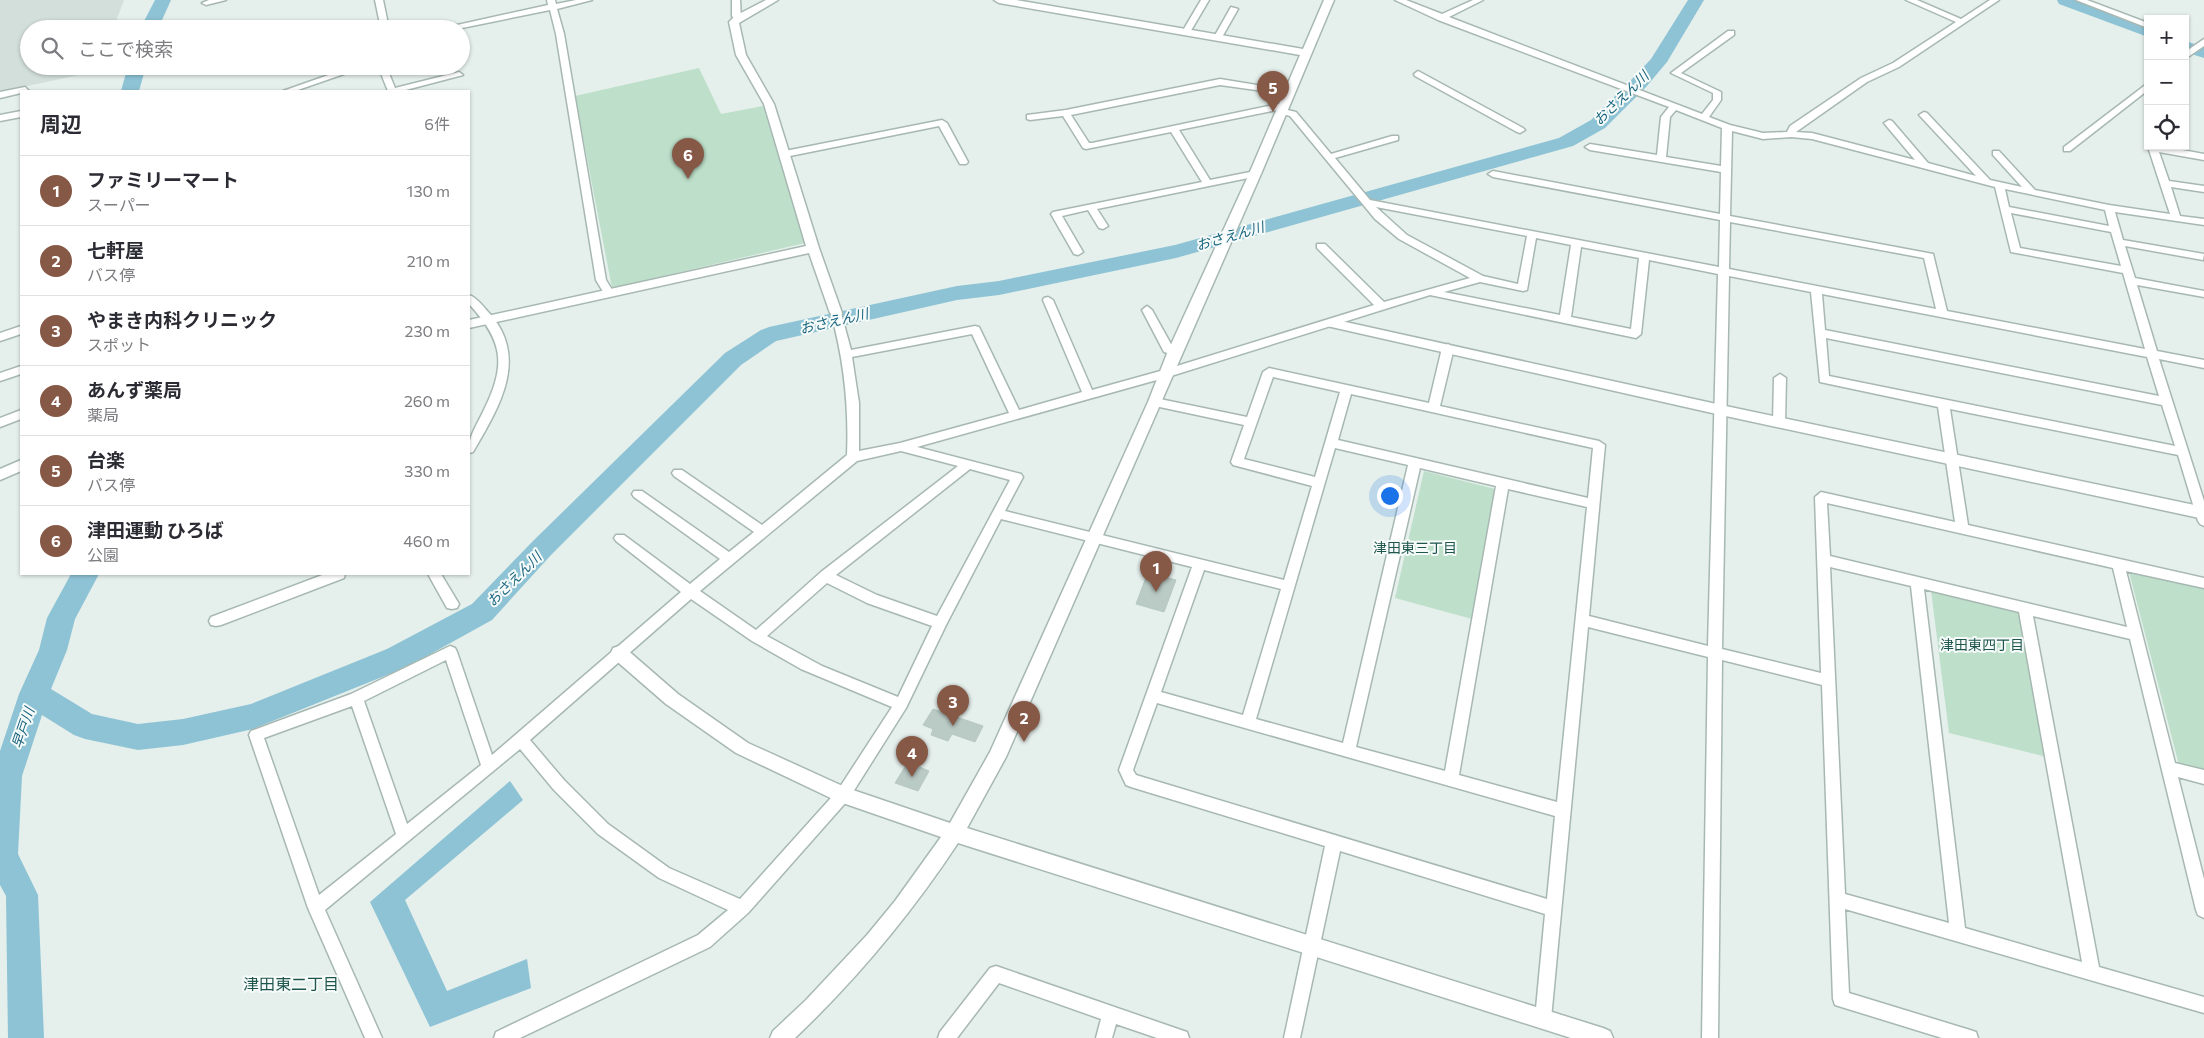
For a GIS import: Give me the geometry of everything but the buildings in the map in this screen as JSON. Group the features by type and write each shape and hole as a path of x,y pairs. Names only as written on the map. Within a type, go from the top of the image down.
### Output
{"street":[{"path":"206,3 222,0"},
{"path":"379,0 383,20"},
{"path":"470,23 552,3 588,0"},
{"path":"736,0 736,16 738,18"},
{"path":"773,0 738,18 734,22 738,46 754,81 769,104 848,354 854,431 852,457"},
{"path":"999,0 1306,53"},
{"path":"1186,32 1206,0"},
{"path":"780,1038 836,985 885,930 922,881 975,800 997,757 1155,402 1175,351 1230,231 1329,0"},
{"path":"1399,0 1441,18 1727,127 1763,136 1791,134 1812,136 1998,185 2109,208 2204,222"},
{"path":"1441,18 1479,0"},
{"path":"1910,0 1962,22"},
{"path":"1791,134 1793,128 1864,80 1896,65 1995,0"},
{"path":"2080,0 2144,24"},
{"path":"552,3 560,34 601,280 609,293"},
{"path":"1218,37 1234,9"},
{"path":"1703,118 1716,100 1717,92 1675,73 1732,33"},
{"path":"2189,42 2202,45"},
{"path":"2189,53 2202,45"},
{"path":"1418,74 1520,130"},
{"path":"290,90 336,75"},
{"path":"386,75 392,90"},
{"path":"396,90 459,75"},
{"path":"1030,117 1066,112 1220,82 1288,93"},
{"path":"2067,149 2144,89"},
{"path":"0,95 20,91"},
{"path":"1661,159 1666,117 1674,107"},
{"path":"1066,112 1086,146 1092,146 1173,128 1282,109 1294,114 1379,217 1403,237 1480,279 1523,288 1532,234"},
{"path":"0,118 20,114"},
{"path":"1924,115 1986,181"},
{"path":"785,154 942,123 963,162"},
{"path":"1888,123 1924,165"},
{"path":"1710,1038 1715,653 1727,127"},
{"path":"1173,128 1208,184"},
{"path":"1330,157 1395,138"},
{"path":"1590,147 1726,170"},
{"path":"2176,217 2154,150 2161,149 2204,157"},
{"path":"1996,153 2030,191"},
{"path":"1078,252 1056,214 1255,174"},
{"path":"1493,174 1929,256 1942,313"},
{"path":"2166,183 2204,190"},
{"path":"1998,185 2015,250 2204,294"},
{"path":"1369,203 2204,364"},
{"path":"1091,207 1103,226"},
{"path":"2109,208 2152,354 2203,515"},
{"path":"2005,209 2116,230"},
{"path":"2119,242 2203,258"},
{"path":"1565,319 1576,243"},
{"path":"1321,246 1382,307"},
{"path":"470,324 813,248"},
{"path":"1429,292 1636,334 1644,256"},
{"path":"316,908 489,766 690,592 852,457 900,447 1167,373 1429,292 1480,279"},
{"path":"1816,289 1824,379 2183,452"},
{"path":"470,299 488,319 501,338 504,354 499,389 470,447"},
{"path":"1048,300 1089,395"},
{"path":"1147,310 1168,349 1175,351"},
{"path":"1332,323 2203,515"},
{"path":"0,338 20,330"},
{"path":"848,354 975,330 1016,415"},
{"path":"1820,333 2167,402"},
{"path":"1434,408 1448,348"},
{"path":"0,377 20,370"},
{"path":"1319,483 1237,462 1269,372 1599,445 1543,1019"},
{"path":"1779,422 1780,378"},
{"path":"1248,723 1347,389"},
{"path":"1155,402 1252,422"},
{"path":"1943,404 1962,528"},
{"path":"0,423 20,414"},
{"path":"1331,443 1593,504"},
{"path":"502,1038 528,1033 704,941 742,908 843,796 901,704 940,623 1017,477 900,447"},
{"path":"1348,751 1415,463"},
{"path":"757,637 826,576 969,464"},
{"path":"0,475 20,465"},
{"path":"678,473 762,531"},
{"path":"1451,779 1503,483"},
{"path":"638,494 729,560"},
{"path":"1970,1038 1841,999 1821,497 2204,583"},
{"path":"998,514 1288,586"},
{"path":"620,538 690,592 757,637 806,665 901,704"},
{"path":"1824,560 2136,635"},
{"path":"2118,563 2204,910"},
{"path":"1199,565 1126,770 1131,780 1554,909"},
{"path":"216,621 336,575"},
{"path":"435,575 452,604"},
{"path":"826,576 872,600 940,623"},
{"path":"1917,583 1958,934"},
{"path":"2025,608 2092,972"},
{"path":"1582,620 1828,681"},
{"path":"374,1038 316,908 256,735 356,698 450,652 489,766"},
{"path":"619,653 672,699 742,748 843,796 954,833 1603,1038"},
{"path":"1153,696 1563,811"},
{"path":"356,698 404,836"},
{"path":"521,739 559,785 603,829 664,873 742,908"},
{"path":"2169,768 2204,777"},
{"path":"1292,1038 1334,841"},
{"path":"1837,899 2204,1005"},
{"path":"946,1038 996,974 1182,1038"},
{"path":"1104,1038 1112,1014"}],"shaded area":[{"path":"0,0 124,0 116,20 20,20 20,75 79,75 0,92"}],"green space":[{"path":"699,68 721,114 763,106 805,243 612,288 575,96"},
{"path":"1424,471 1495,489 1472,619 1395,598"},
{"path":"2128,568 2204,586 2204,771 2179,765"},
{"path":"1931,590 2019,610 2047,757 1949,733"}],"water":[{"path":"510,781 523,800 405,900 447,991 527,959 531,988 430,1027 370,902"}],"waterway":[{"name":"早戸川","path":"153,20 163,0"},
{"name":"おさえん川","path":"34,694 85,726 138,737 183,732 253,716 397,658 482,612 542,548 733,359 769,335 957,293 999,288 1176,251 1566,142 1598,124 1639,83 1658,62 1696,0"},
{"name":"おさえん川","path":"2065,0 2144,30"},
{"name":"おさえん川","path":"2189,47 2204,53"},
{"name":"早戸川","path":"130,90 134,75"},
{"name":"早戸川","path":"34,694 53,650 61,618 84,575"},
{"name":"早戸川","path":"26,1038 22,895 2,855 7,776 34,694"}],"place":[{"name":"台楽","path":"1273,112"},
{"name":"津田運動 ひろば","path":"688,179"},
{"name":"ファミリーマート","path":"1156,592"},
{"name":"やまき内科クリニック","path":"953,726"},
{"name":"七軒屋","path":"1024,742"},
{"name":"あんず薬局","path":"912,777"}],"district":[{"name":"津田東三丁目","path":"1415,548"},
{"name":"津田東四丁目","path":"1982,645"},
{"name":"津田東二丁目","path":"291,984"}]}
